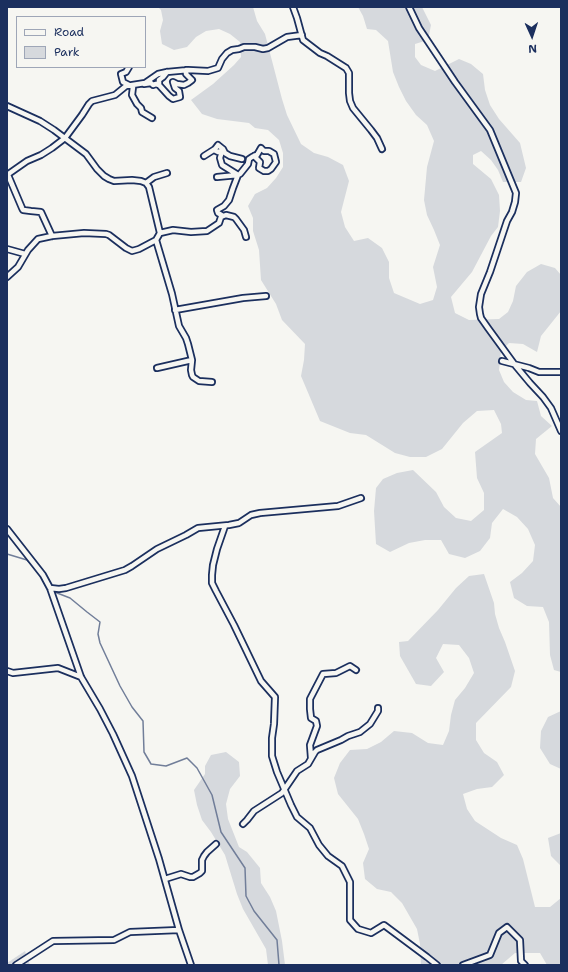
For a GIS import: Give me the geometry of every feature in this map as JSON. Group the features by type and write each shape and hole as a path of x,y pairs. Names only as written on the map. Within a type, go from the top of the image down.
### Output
{"street":[{"path":"293,7 303,40 320,54 327,56 346,68 349,73 349,93 353,108 377,138 382,149"},
{"path":"409,7 419,28 455,82 490,130 516,194 512,212 507,221 481,294 479,307 481,318 515,365 551,408 561,431"},
{"path":"52,236 41,212 24,210 22,208 8,175 52,148 65,138 92,101 115,95 126,86 145,82 158,74 186,70 208,71 218,68 222,59 232,50 239,50 244,47 263,49 268,48 287,37 302,35"},
{"path":"128,68 126,72 121,74 124,82 133,88 132,95 142,112 152,118"},
{"path":"141,83 159,85 173,99 180,97 179,91 175,88 173,82 184,85 192,80 186,74 186,70"},
{"path":"159,85 159,80 167,72"},
{"path":"7,106 40,121 65,138 86,154 104,176 109,179 114,181 132,180 146,183 160,233 156,240 132,251 108,235 86,233 52,236 38,239 25,254 18,267 7,277"},
{"path":"204,156 214,150 218,145 230,156 242,159"},
{"path":"246,237 244,230 236,219 232,216 223,216 218,213 217,210 224,206 229,200 238,175 248,164 249,159 254,156 257,155 261,148 264,151 274,154 276,162 271,169 264,171 259,168 260,162 254,156"},
{"path":"214,150 218,152 222,151 220,158 222,165 238,175"},
{"path":"146,183 154,177 167,173"},
{"path":"217,177 238,175"},
{"path":"160,233 174,230 191,232 207,231 219,223 221,217 223,216"},
{"path":"156,240 172,294 179,326 186,338 192,360 191,370 193,377 201,382 212,382"},
{"path":"7,249 25,254"},
{"path":"176,310 243,298 266,296"},
{"path":"157,368 192,360"},
{"path":"502,360 539,372 561,372"},
{"path":"51,590 66,588 119,572 132,566 157,549 198,528 225,526 239,523 251,515 260,512 338,506 361,498"},
{"path":"225,526 213,565 212,583 261,681 275,696 272,756 284,790 297,817 310,828 319,845 328,856 342,866 350,882 350,920 358,929 372,933 384,925 436,965"},
{"path":"7,529 43,575 51,590 81,677 113,734 132,776 191,965"},
{"path":"310,760 310,746 317,726 316,721 311,718 310,710 310,699 313,693 323,674 336,673 350,666 356,670"},
{"path":"7,671 13,673 58,668 81,677"},
{"path":"243,824 254,811 282,793 297,771 308,764 317,750 360,732 370,724 378,711 378,708"},
{"path":"165,879 181,874 193,877 200,873 202,871 202,860 204,856 216,844"},
{"path":"463,965 490,955 499,933 507,927 520,940 521,961 525,965"},
{"path":"16,965 53,941 114,940 130,932 179,930"}],"green space":[{"path":"158,7 253,7 257,21 265,34 287,115 301,144 314,153 328,157 343,165 349,181 341,212 345,227 354,241 368,238 382,248 389,262 389,278 394,293 420,304 433,300 437,287 433,267 440,245 427,215 424,200 427,167 434,141 427,125 416,115 406,101 399,87 393,72 388,41 376,30 367,29 363,16 358,7 422,7 431,25 428,40 415,44 415,57 421,65 435,71 459,59 471,64 483,74 485,90 490,105 499,119 520,143 526,168 521,182 503,182 498,170 491,160 481,151 473,155 473,164 491,179 499,195 500,211 498,227 491,236 472,272 451,297 455,313 469,320 499,319 508,312 513,301 516,286 527,272 541,264 555,268 561,275 561,311 541,336 537,352 523,344 509,343 501,351 499,370 504,382 513,392 526,400 537,401 541,416 552,426 536,439 535,454 549,478 553,498 561,507 561,672 554,670 550,655 549,622 543,607 527,606 514,598 510,582 522,573 533,561 535,545 528,529 517,517 503,509 492,523 490,538 480,551 465,558 449,554 441,540 425,540 409,543 390,552 376,544 374,511 376,488 383,479 397,473 413,470 436,492 444,507 456,518 471,521 484,510 484,493 477,478 475,452 502,433 501,424 494,410 477,411 463,423 442,449 426,457 410,457 395,453 366,435 350,433 320,421 301,376 305,344 282,320 276,304 261,280 259,250 253,231 253,218 248,206 255,194 267,188 283,167 283,153 279,140 268,130 255,128 249,123 217,119 202,114 191,100 213,84 241,57 240,42 230,34 219,29 206,31 196,37 187,47 174,50 162,44 160,31 163,20 161,10"},
{"path":"484,574 494,603 499,628 515,671 511,687 476,723 476,740 484,753 497,762 504,775 492,787 477,789 463,794 467,809 475,821 501,838 517,845 523,859 535,907 550,907 561,898 561,965 547,965 540,953 515,953 501,965 421,965 420,944 417,929 402,903 391,892 377,889 365,879 363,863 369,849 358,819 338,794 334,778 340,763 350,750 367,749 381,742 394,731 412,733 428,743 443,745 449,731 455,700 465,688 474,673 469,658 459,645 443,644 436,658 444,672 431,686 416,684 400,656 399,642 408,641 438,610 456,588 469,576"},
{"path":"561,711 561,769 550,764 540,748 541,731 548,717"},
{"path":"226,752 239,762 240,776 230,789 226,804 228,819 239,847 247,852 260,868 261,883 270,897 276,911 285,965 268,965 266,949 243,909 225,855 202,820 197,805 194,790 205,774 205,766 211,755"},
{"path":"561,833 561,866 551,856 548,838"},
{"path":"25,951 30,965 7,965 7,963"}],"waterway":[{"path":"7,554 27,560 39,573 49,590"},
{"path":"52,591 70,598 100,622 98,634 100,643 120,686 132,707 143,721 144,752 151,764 166,766 187,758 197,768 212,795 221,832 245,868 246,896 254,911 277,940 279,965"}]}
